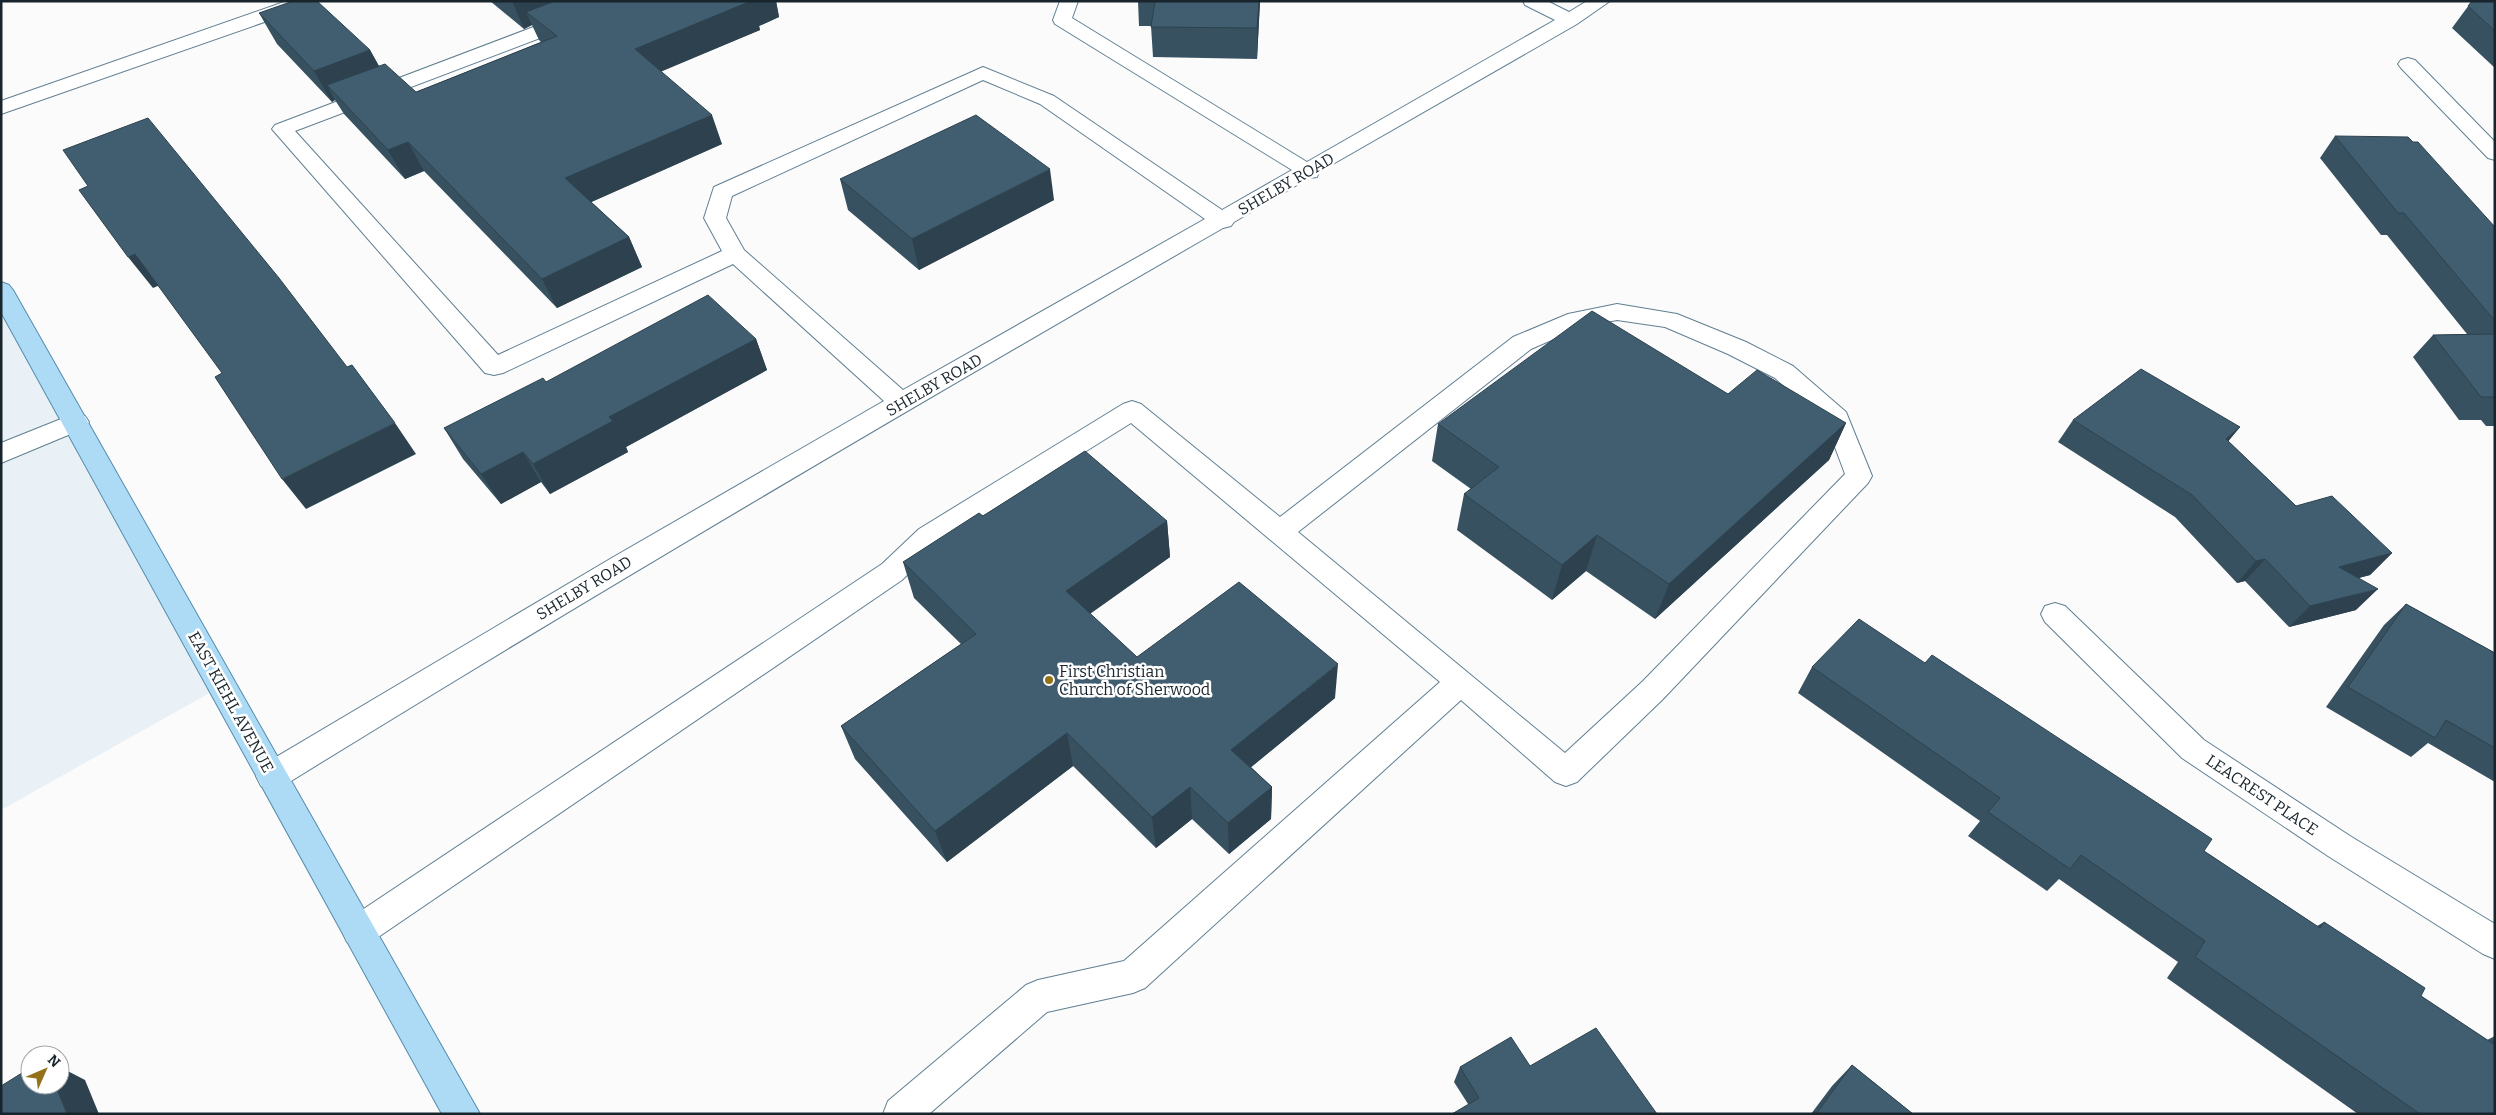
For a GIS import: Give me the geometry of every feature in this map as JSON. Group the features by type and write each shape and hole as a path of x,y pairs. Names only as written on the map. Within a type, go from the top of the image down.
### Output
{"main road":[{"name":"EAST KIEHL AVENUE","path":"1,290 462,1114"}],"street":[{"path":"1,108 306,1"},
{"path":"620,1 282,129 494,367 736,254"},
{"path":"1069,1 1062,20 1309,172"},
{"path":"1532,1 1570,20"},
{"name":"SHELBY ROAD","path":"272,776 487,645 729,502 1309,172 1601,1"},
{"path":"2408,64 2495,154"},
{"path":"902,403 736,254 715,218 722,192 982,73 1047,100 1222,221"},
{"path":"359,931 892,572 929,536 1132,410 1279,532 1461,682 1566,772 1653,690 1859,476 1837,418 1784,372 1737,348 1669,320 1617,312 1576,320 1522,343 1279,532"},
{"path":"1,454 76,422"},
{"name":"LEACREST PLACE","path":"2055,614 2193,749 2339,846 2495,943"},
{"path":"901,1114 1038,996 1133,976 1461,682"}],"shaded area":[{"path":"1,290 222,686 1,810"}],"building":[{"path":"293,1 317,1 370,50 314,71 259,13"},
{"path":"555,1 751,1 635,49 712,115 565,178 629,237 542,279 408,142 388,150 327,85 385,64 416,92 557,36 526,12"},
{"path":"1155,1 1259,1 1257,28 1151,27"},
{"path":"2472,1 2495,1 2495,31 2468,6"},
{"path":"976,115 1050,169 912,239 840,179"},
{"path":"148,118 279,278 347,367 352,365 395,423 282,479 215,377 222,373 135,254 128,257 79,190 88,186 63,150"},
{"path":"2335,136 2408,137 2413,142 2418,142 2495,227 2495,321 2404,213 2398,213"},
{"path":"708,295 756,339 609,417 613,421 533,464 523,452 481,474 444,428 543,378 546,382"},
{"path":"1592,311 1728,394 1757,370 1846,423 1669,584 1597,535 1562,565 1464,494 1499,467 1438,424"},
{"path":"2495,334 2495,397 2481,397 2433,335"},
{"path":"2141,369 2240,427 2226,439 2296,506 2332,496 2392,553 2339,567 2378,589 2310,606 2265,559 2256,561 2192,495 2073,420"},
{"name":"First Christian Church of Sherwood","path":"1085,451 1167,521 1066,591 1137,657 1239,582 1338,664 1231,750 1272,787 1228,823 1190,787 1152,817 1067,733 935,831 841,726 976,634 903,562 979,513 983,516"},
{"path":"2406,604 2495,653 2495,748 2446,720 2435,738 2348,687"},
{"path":"1859,619 1925,663 1932,655 2212,839 2204,851 2320,928 2324,922 2425,988 2421,996 2495,1045 2495,1114 2420,1114 2195,957 2205,941 2081,855 2070,869 1988,812 2000,798 1812,667"},
{"path":"1596,1028 1657,1114 1452,1114 1479,1098 1460,1067 1511,1037 1530,1066"},
{"path":"1852,1065 1913,1114 1816,1114"},
{"path":"20,1074 20,1095 59,1095 67,1114 1,1114 1,1086"}],"place":[{"name":"First Christian Church of Sherwood","path":"1049,680"}]}
